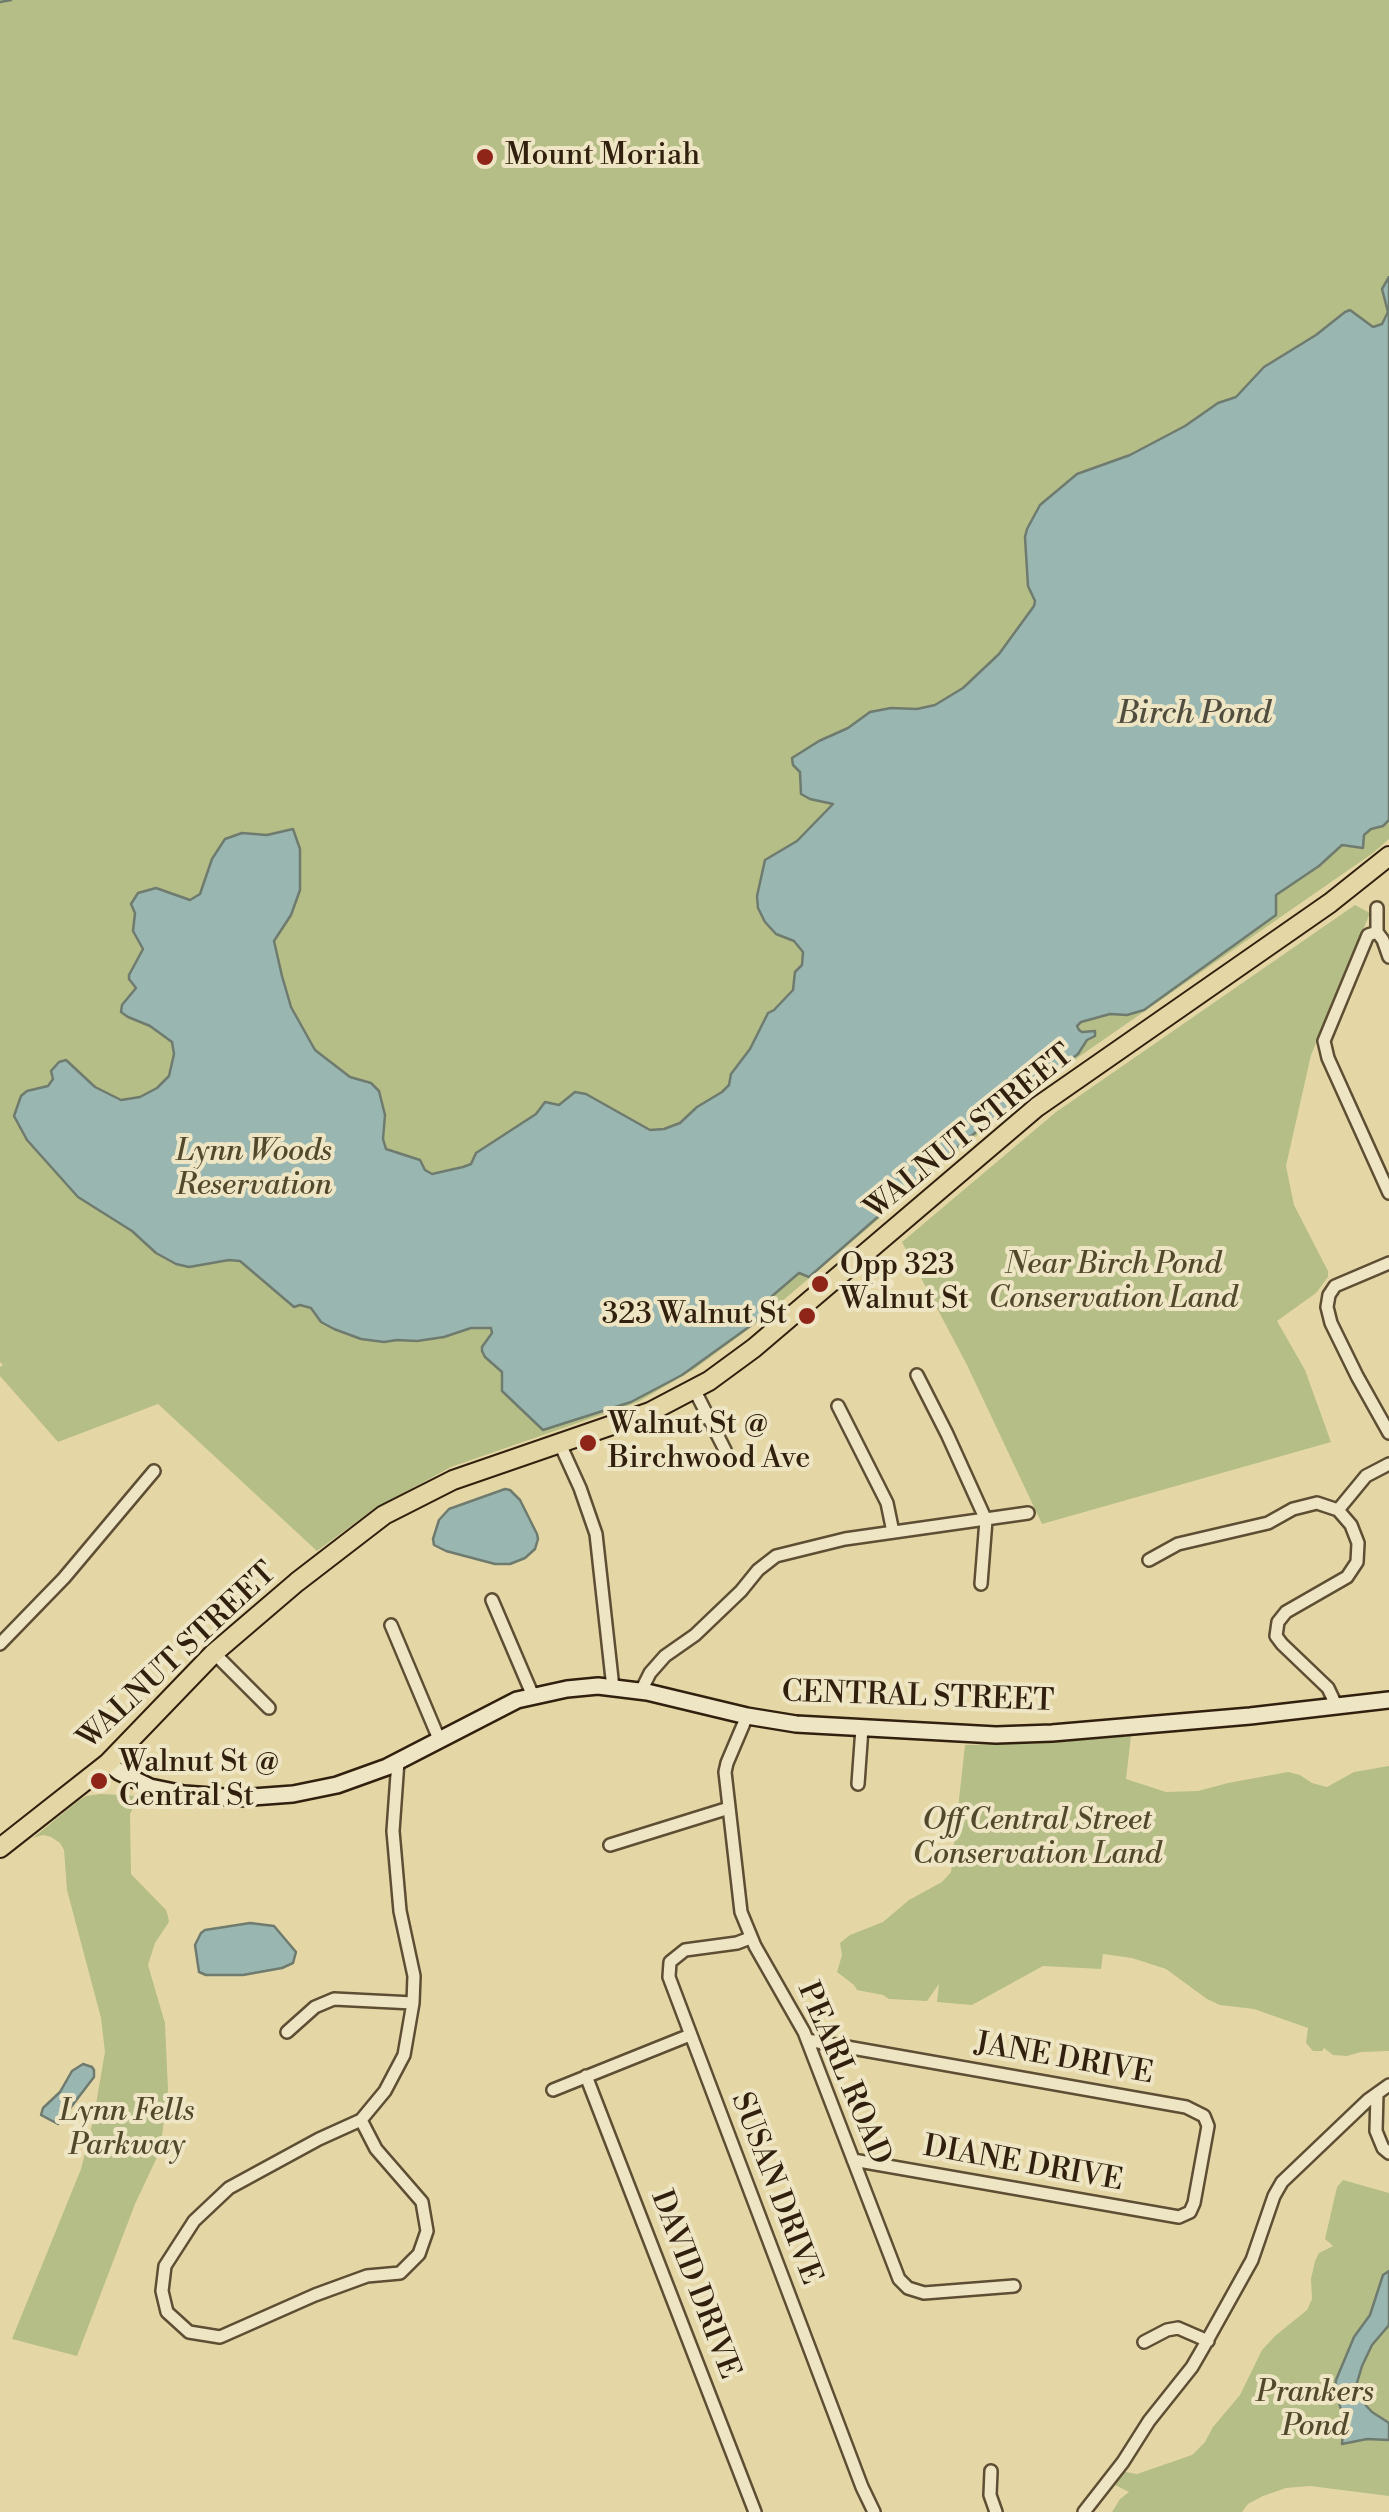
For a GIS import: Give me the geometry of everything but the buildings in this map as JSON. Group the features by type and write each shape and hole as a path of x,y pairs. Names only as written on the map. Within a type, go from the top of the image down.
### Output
{"main road":[{"name":"WALNUT STREET","path":"0,1848 108,1763 214,1654 297,1582 384,1515 452,1480 650,1412 694,1390 739,1360 1033,1110 1310,918 1389,856"}],"street":[{"path":"1376,908 1376,932 1389,957"},
{"path":"1376,932 1368,935 1324,1040 1328,1058 1389,1193"},
{"path":"1389,1263 1335,1286 1327,1307 1331,1323 1389,1433"},
{"path":"917,1376 986,1520 981,1584"},
{"path":"694,1390 725,1450"},
{"path":"838,1406 887,1503 892,1532"},
{"path":"560,1444 596,1534 614,1688"},
{"path":"1338,1510 1366,1476 1389,1464"},
{"path":"0,1644 64,1578 154,1471"},
{"path":"1149,1560 1178,1544 1268,1524 1293,1509 1317,1503 1338,1510 1352,1526 1358,1543 1357,1562 1347,1577 1286,1612 1278,1622 1276,1636 1328,1688 1337,1707"},
{"path":"641,1691 650,1672 665,1656 696,1635 776,1556 845,1539 1028,1513"},
{"path":"492,1600 533,1696"},
{"path":"391,1624 439,1739"},
{"path":"214,1654 270,1708"},
{"name":"CENTRAL STREET","path":"108,1763 150,1787 184,1794 238,1798 293,1794 337,1785 398,1760 516,1700 568,1689 641,1691 796,1724 1014,1735 1389,1700"},
{"name":"PEARL ROAD","path":"747,1716 725,1767 739,1903 750,1938 808,2040 895,2270 903,2285 924,2293 1014,2286"},
{"path":"858,1784 862,1728"},
{"path":"361,2120 376,2149 422,2202 427,2231 419,2254 400,2272 367,2276 220,2337 189,2332 167,2312 162,2291 165,2266 194,2221 229,2188 361,2120 385,2092 404,2055 414,1976 400,1911 392,1831 398,1760"},
{"path":"610,1846 728,1808"},
{"name":"SUSAN DRIVE","path":"750,1938 685,1950 670,1962 669,1977 874,2512"},
{"path":"287,2032 314,2007 334,1999 413,2003"},
{"path":"553,2090 690,2035"},
{"name":"JANE DRIVE","path":"808,2040 1199,2112 1207,2121 1207,2137 1194,2203 1184,2216"},
{"name":"DAVID DRIVE","path":"586,2076 755,2512"},
{"path":"1084,2512 1208,2341 1252,2260 1278,2189 1389,2085"},
{"path":"1377,2094 1376,2132 1389,2153"},
{"name":"DIANE DRIVE","path":"853,2160 1184,2216"},
{"path":"1144,2342 1178,2328 1208,2341"},
{"path":"991,2472 989,2488 996,2512"}],"green space":[{"name":"Lynn Woods Reservation","path":"0,0 1389,0 1389,839 1028,1092 754,1325 693,1370 638,1402 451,1467 374,1509 317,1551 158,1404 58,1442 0,1376"},
{"name":"Near Birch Pond Conservation Land","path":"1355,905 1370,913 1311,1055 1286,1166 1294,1205 1328,1277 1316,1293 1277,1321 1305,1370 1331,1442 1042,1524 967,1365 902,1242 1056,1112"},
{"name":"Off Central Street Conservation Land","path":"1131,1736 1126,1779 1166,1792 1198,1791 1288,1772 1327,1787 1354,1772 1389,1766 1389,2051 1347,2056 1333,2055 1324,2048 1313,2051 1306,2043 1308,2028 1254,2009 1220,2005 1166,1969 1132,1958 1103,1954 1101,1969 1043,1966 972,2005 937,2002 939,1984 927,2001 889,1999 857,1990 837,1972 842,1955 840,1943 883,1922 951,1872 965,1745"},
{"name":"Lynn Fells Parkway","path":"101,1794 139,1796 130,1814 131,1874 168,1916 169,1922 155,1943 148,1965 165,2023 168,2090 160,2151 135,2204 77,2356 12,2339 81,2169 105,2052 101,2018 67,1890 64,1850 51,1837 33,1838 78,1801"},
{"name":"Prankers Pond","path":"1343,2180 1389,2193 1389,2496 1310,2486 1286,2488 1263,2496 1242,2512 1112,2512 1129,2492 1111,2483 1120,2471 1137,2474 1192,2455 1240,2395 1262,2350 1307,2310 1312,2299 1315,2261 1319,2253 1333,2246 1325,2239 1337,2187"}],"water":[{"name":"Birch Pond","path":"1389,277 1389,820 1364,835 1363,848 1342,845 1276,895 1276,915 1144,1010 1081,1022 1079,1030 1095,1031 1095,1036 1087,1040 1078,1054 967,1139 809,1277 799,1273 764,1303 753,1324 682,1375 631,1402 543,1430 502,1391 502,1372 482,1351 491,1328 471,1328 417,1341 384,1342 334,1329 321,1322 311,1308 294,1307 240,1261 189,1267 156,1253 132,1231 78,1197 27,1140 14,1116 21,1096 48,1086 53,1079 51,1071 59,1062 66,1060 95,1087 121,1100 140,1097 169,1076 174,1054 172,1042 121,1012 136,988 129,975 143,949 133,931 135,913 131,904 138,893 156,888 190,900 200,894 212,859 225,839 242,833 267,835 293,829 300,849 300,890 291,915 274,941 291,1007 315,1050 350,1077 371,1083 379,1091 385,1115 386,1149 420,1160 432,1174 463,1167 471,1164 476,1153 536,1114 545,1102 559,1105 575,1092 586,1094 650,1130 680,1123 729,1085 731,1074 750,1049 768,1013 793,990 795,972 802,965 803,952 794,941 776,934 765,922 757,896 765,860 797,841 833,804 801,794 800,772 792,758 870,712 935,705 963,688 999,654 1034,606 1028,586 1025,537 1040,505 1077,474 1130,455 1185,426 1218,403 1236,397 1264,367 1345,312 1350,310 1373,327 1382,324 1388,312 1382,289"},
{"path":"505,1489 520,1500 537,1534 535,1549 525,1558 495,1564 434,1545 439,1520 449,1509"},
{"path":"250,1923 274,1926 296,1952 293,1963 243,1975 199,1972 195,1945 201,1933"},
{"path":"83,2064 92,2067 94,2077 58,2124 41,2115 72,2071"},
{"path":"1389,2271 1389,2325 1372,2345 1356,2386 1358,2397 1389,2423 1389,2440 1342,2444 1344,2421 1336,2380 1354,2337 1370,2315 1383,2275"}],"waterway":[{"path":"0,2 11,0"}],"place":[{"name":"Mount Moriah","path":"485,157"},
{"name":"Opp 323 Walnut St","path":"820,1284"},
{"name":"323 Walnut St","path":"807,1316"},
{"name":"Walnut St @ Birchwood Ave","path":"588,1443"},
{"name":"Walnut St @ Central St","path":"99,1781"}]}
